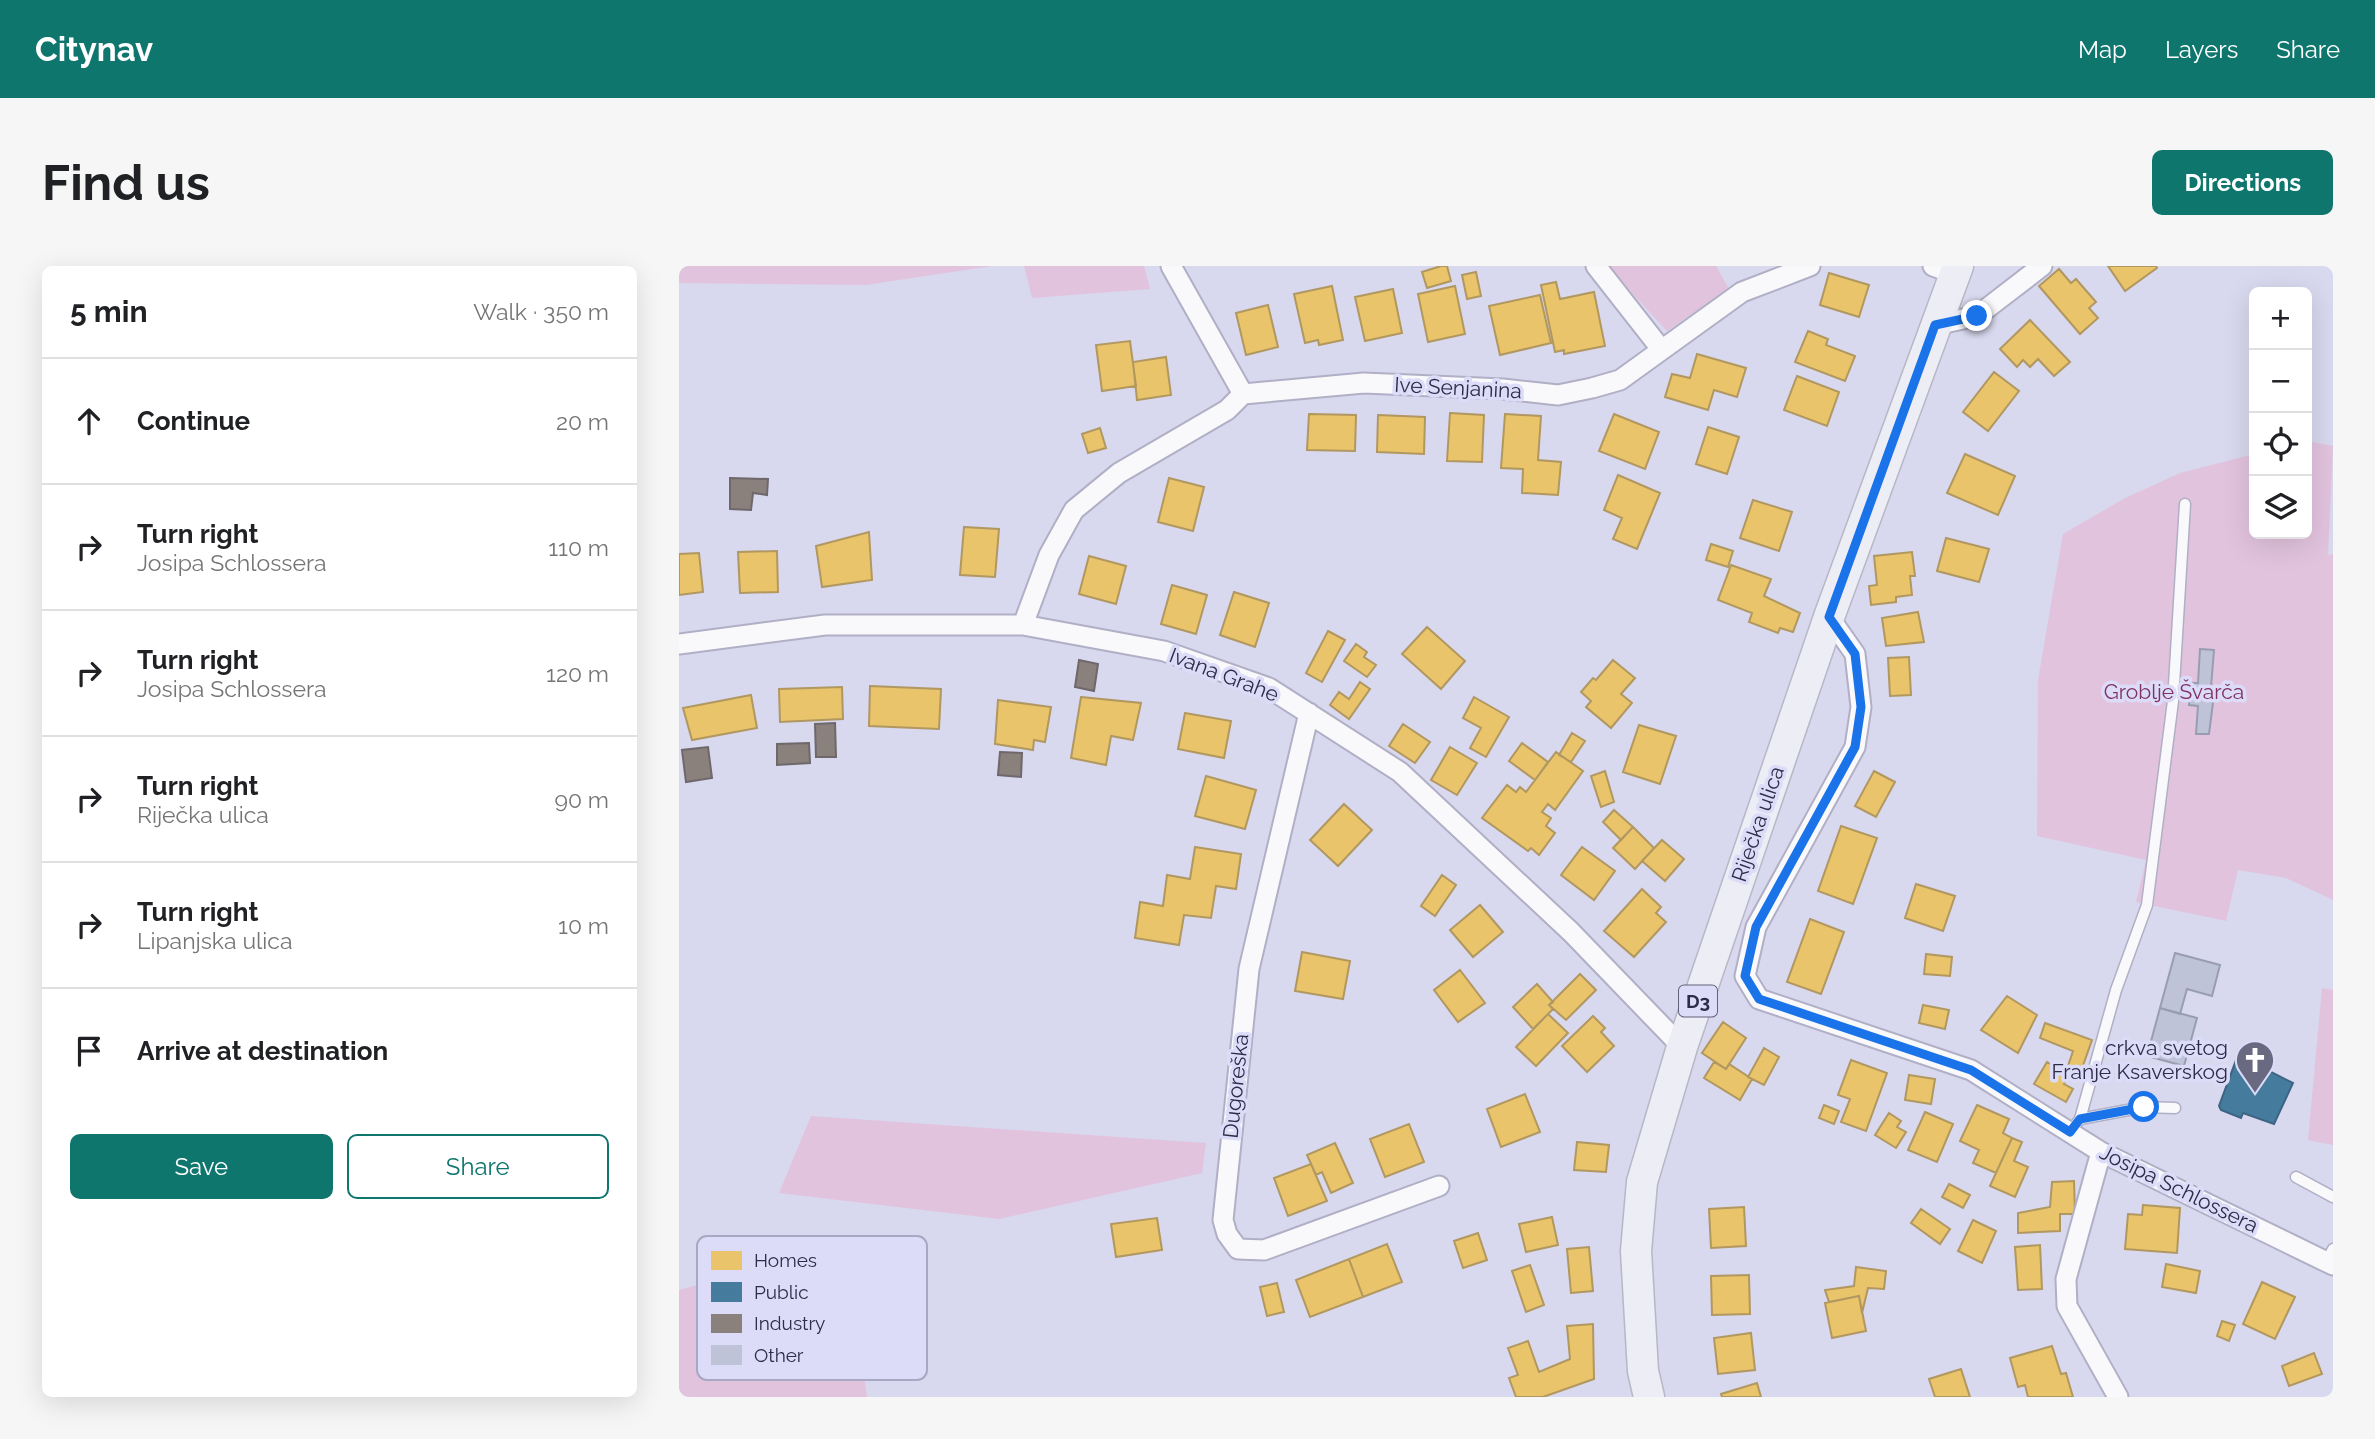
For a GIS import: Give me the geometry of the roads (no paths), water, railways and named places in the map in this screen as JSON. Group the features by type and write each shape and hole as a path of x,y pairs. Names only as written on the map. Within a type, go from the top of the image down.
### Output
{"main road":[{"name":"Riječka ulica","path":"1649,1397 1643,1371 1636,1251 1642,1182 1682,1047 1829,617 1935,325 1949,269"}],"street":[{"path":"1023,625 1049,555 1074,510 1119,473 1227,410 1243,394 1171,266"},
{"path":"1596,266 1661,349"},
{"name":"Ive Senjanina","path":"1243,394 1364,383 1503,389 1557,395 1621,380 1742,292 1810,266"},
{"path":"1935,325 1977,316 2042,266"},
{"name":"Josipa Schlossera","path":"1829,617 1855,654 1861,707 1855,747 1756,927 1745,976 1759,999 1971,1070 2075,1126 2101,1152 2331,1259"},
{"name":"Ivana Grahe","path":"679,644 825,625 1023,625 1164,651 1269,688 1400,772 1571,932 1682,1047"},
{"name":"Dugoreška","path":"1308,713 1249,969 1223,1220 1227,1234 1238,1249 1264,1250 1439,1186"},
{"path":"2101,1152 2066,1279 2067,1306 2118,1397"}],"lane":[{"path":"2075,1126 2116,990 2147,905 2173,701 2185,504"},
{"path":"2075,1126 2144,1107 2175,1108"},
{"path":"2296,1177 2333,1197"}],"place":[{"name":"crkva svetog Franje Ksaverskog","path":"2255,1094"}],"park label":[{"name":"Groblje Švarča","path":"2174,692"}]}
